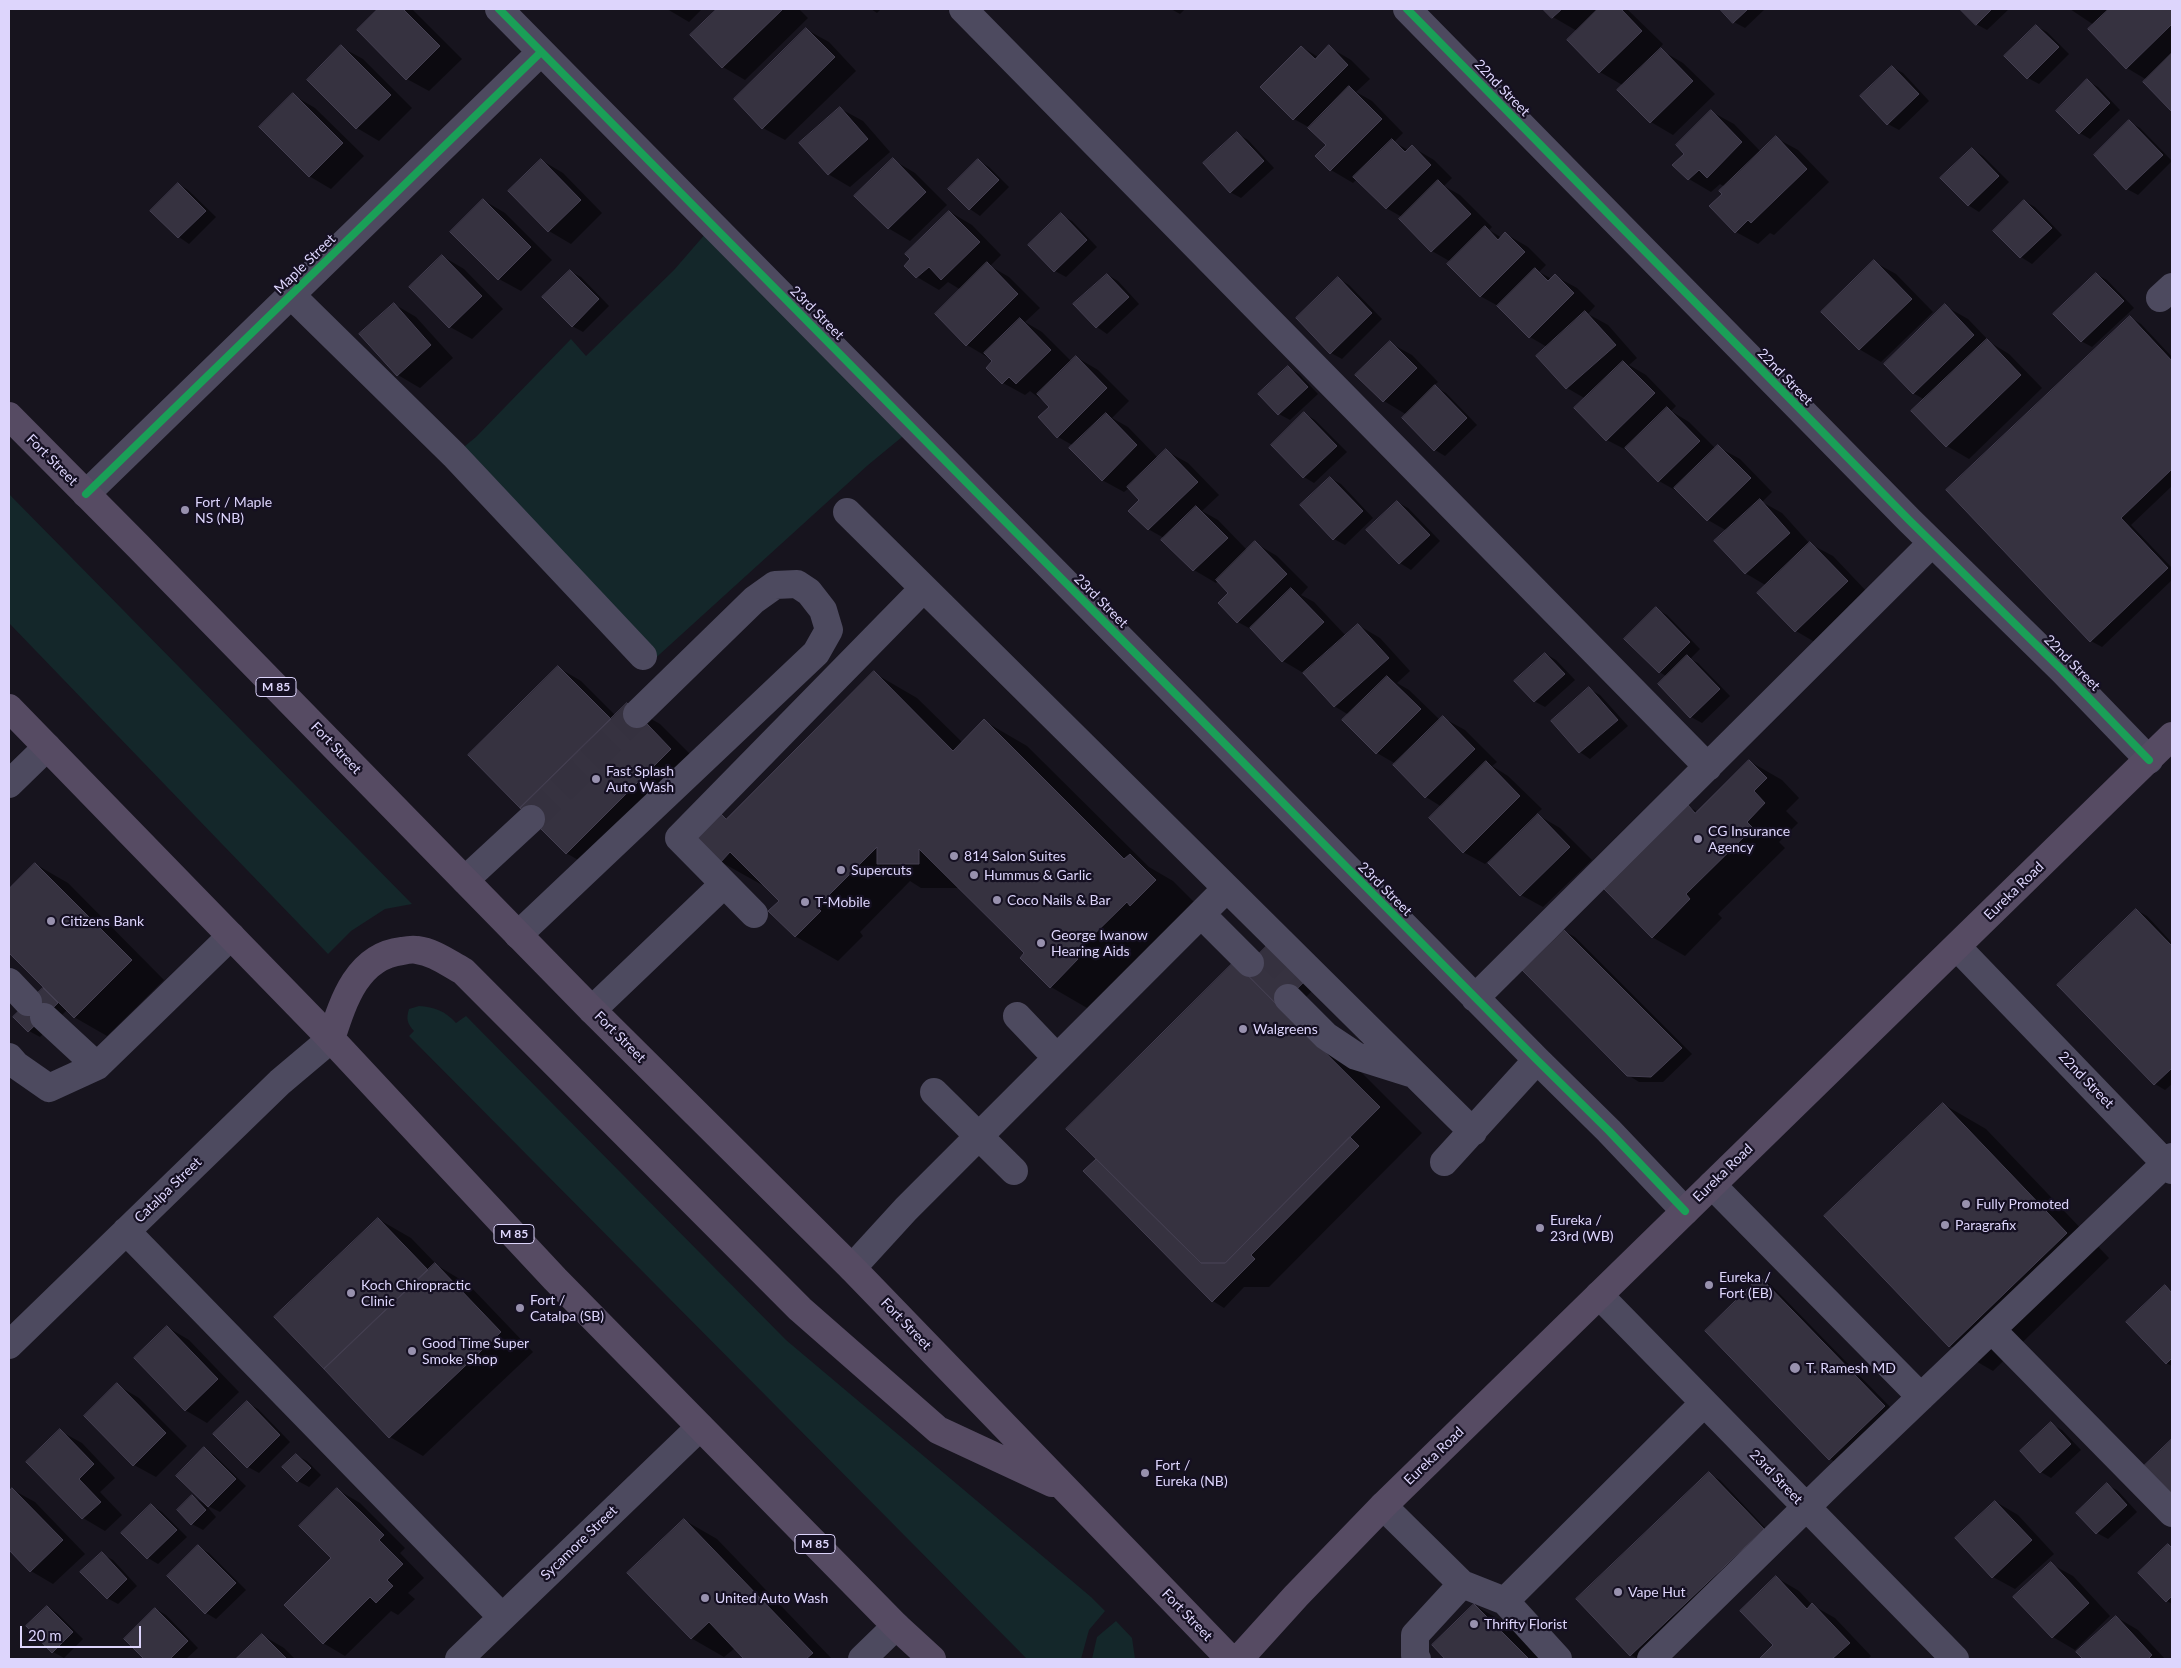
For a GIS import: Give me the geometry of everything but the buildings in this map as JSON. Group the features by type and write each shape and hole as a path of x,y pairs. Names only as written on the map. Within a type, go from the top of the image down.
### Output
{"main road":[{"name":"Fort Street","path":"9,416 592,1010 852,1268 1230,1659"},
{"name":"M 85","path":"9,708 331,1039 556,1279 896,1626 932,1659"},
{"name":"Eureka Road","path":"1239,1659 1296,1596 1383,1506 2172,736"},
{"path":"331,1039 342,1003 355,980 384,954 416,949 435,955 463,971 800,1309 938,1430 1067,1490"}],"street":[{"name":"23rd Street","path":"499,9 1536,1060 1609,1131 1685,1211"},
{"path":"963,9 1708,766"},
{"name":"22nd Street","path":"1407,9 1932,544 2063,671 2149,760"},
{"name":"Maple Street","path":"86,494 541,52"},
{"path":"291,295 454,455 642,656"},
{"path":"847,512 923,589 1214,901 1257,956"},
{"path":"1475,998 1932,544"},
{"path":"518,935 816,653 829,630 823,610 809,592 797,584 775,585 754,600 637,714"},
{"path":"754,914 679,838 923,589"},
{"path":"9,784 47,747"},
{"path":"465,880 531,819"},
{"path":"592,1010 724,884"},
{"path":"1214,901 1377,1037 1473,1132"},
{"path":"852,1268 906,1209 1214,901"},
{"path":"9,1057 16,1065 49,1088 97,1066 231,936"},
{"name":"22nd Street","path":"1957,947 2170,1163"},
{"path":"9,982 36,1010 97,1066"},
{"path":"1377,1037 1342,1023 1294,992 1326,1036 1356,1056 1414,1074"},
{"path":"1017,1016 1057,1058"},
{"name":"Catalpa Street","path":"9,1345 280,1082 331,1039"},
{"path":"1444,1162 1536,1060"},
{"path":"934,1092 1014,1172"},
{"path":"1651,1659 1992,1330 2170,1163"},
{"path":"1712,1185 1922,1397"},
{"path":"126,1231 502,1617"},
{"name":"23rd Street","path":"1599,1295 1955,1659"},
{"path":"1992,1330 2172,1513"},
{"path":"1506,1601 1704,1403"},
{"name":"Sycamore Street","path":"459,1659 700,1427"},
{"path":"1383,1506 1462,1584 1506,1601 1558,1659"},
{"path":"1418,1659 1416,1656 1415,1635 1462,1584"},
{"path":"862,1659 896,1626"}],"green space":[{"path":"713,225 913,428 868,465 649,664 454,455 476,437 571,339 586,356 674,270"},
{"path":"9,494 412,904 385,909 351,931 328,954 9,623"},
{"path":"419,1006 439,1010 456,1023 466,1016 786,1340 1091,1597 1105,1611 1089,1630 1081,1659 1027,1659 409,1036 414,1031 408,1021 409,1009"},
{"path":"1116,1621 1132,1638 1135,1659 1092,1659 1097,1637"}],"tunnel":[{"path":"531,819 637,714"},
{"path":"1264,949 1301,985"}],"cycle path":[{"path":"499,9 1609,1131 1685,1211"},
{"path":"1407,9 1909,520 2063,671 2149,760"},
{"path":"86,494 541,52"}],"place":[{"name":"Fort / Maple NS (NB)","path":"185,510"},
{"name":"Fast Splash Auto Wash","path":"596,779"},
{"name":"CG Insurance Agency","path":"1698,839"},
{"name":"814 Salon Suites","path":"954,856"},
{"name":"Supercuts","path":"841,870"},
{"name":"Hummus & Garlic","path":"974,875"},
{"name":"Coco Nails & Bar","path":"997,900"},
{"name":"T-Mobile","path":"805,902"},
{"name":"Citizens Bank","path":"51,921"},
{"name":"George Iwanow Hearing Aids","path":"1041,943"},
{"name":"Walgreens","path":"1243,1029"},
{"name":"Fully Promoted","path":"1966,1204"},
{"name":"Paragrafix","path":"1945,1225"},
{"name":"Eureka / 23rd (WB)","path":"1540,1228"},
{"name":"Eureka / Fort (EB)","path":"1709,1285"},
{"name":"Koch Chiropractic Clinic","path":"351,1293"},
{"name":"Fort / Catalpa (SB)","path":"520,1308"},
{"name":"Good Time Super Smoke Shop","path":"412,1351"},
{"name":"T. Ramesh MD","path":"1795,1368"},
{"name":"Fort / Eureka (NB)","path":"1145,1473"},
{"name":"Vape Hut","path":"1618,1592"},
{"name":"United Auto Wash","path":"705,1598"},
{"name":"Thrifty Florist","path":"1474,1624"}]}
